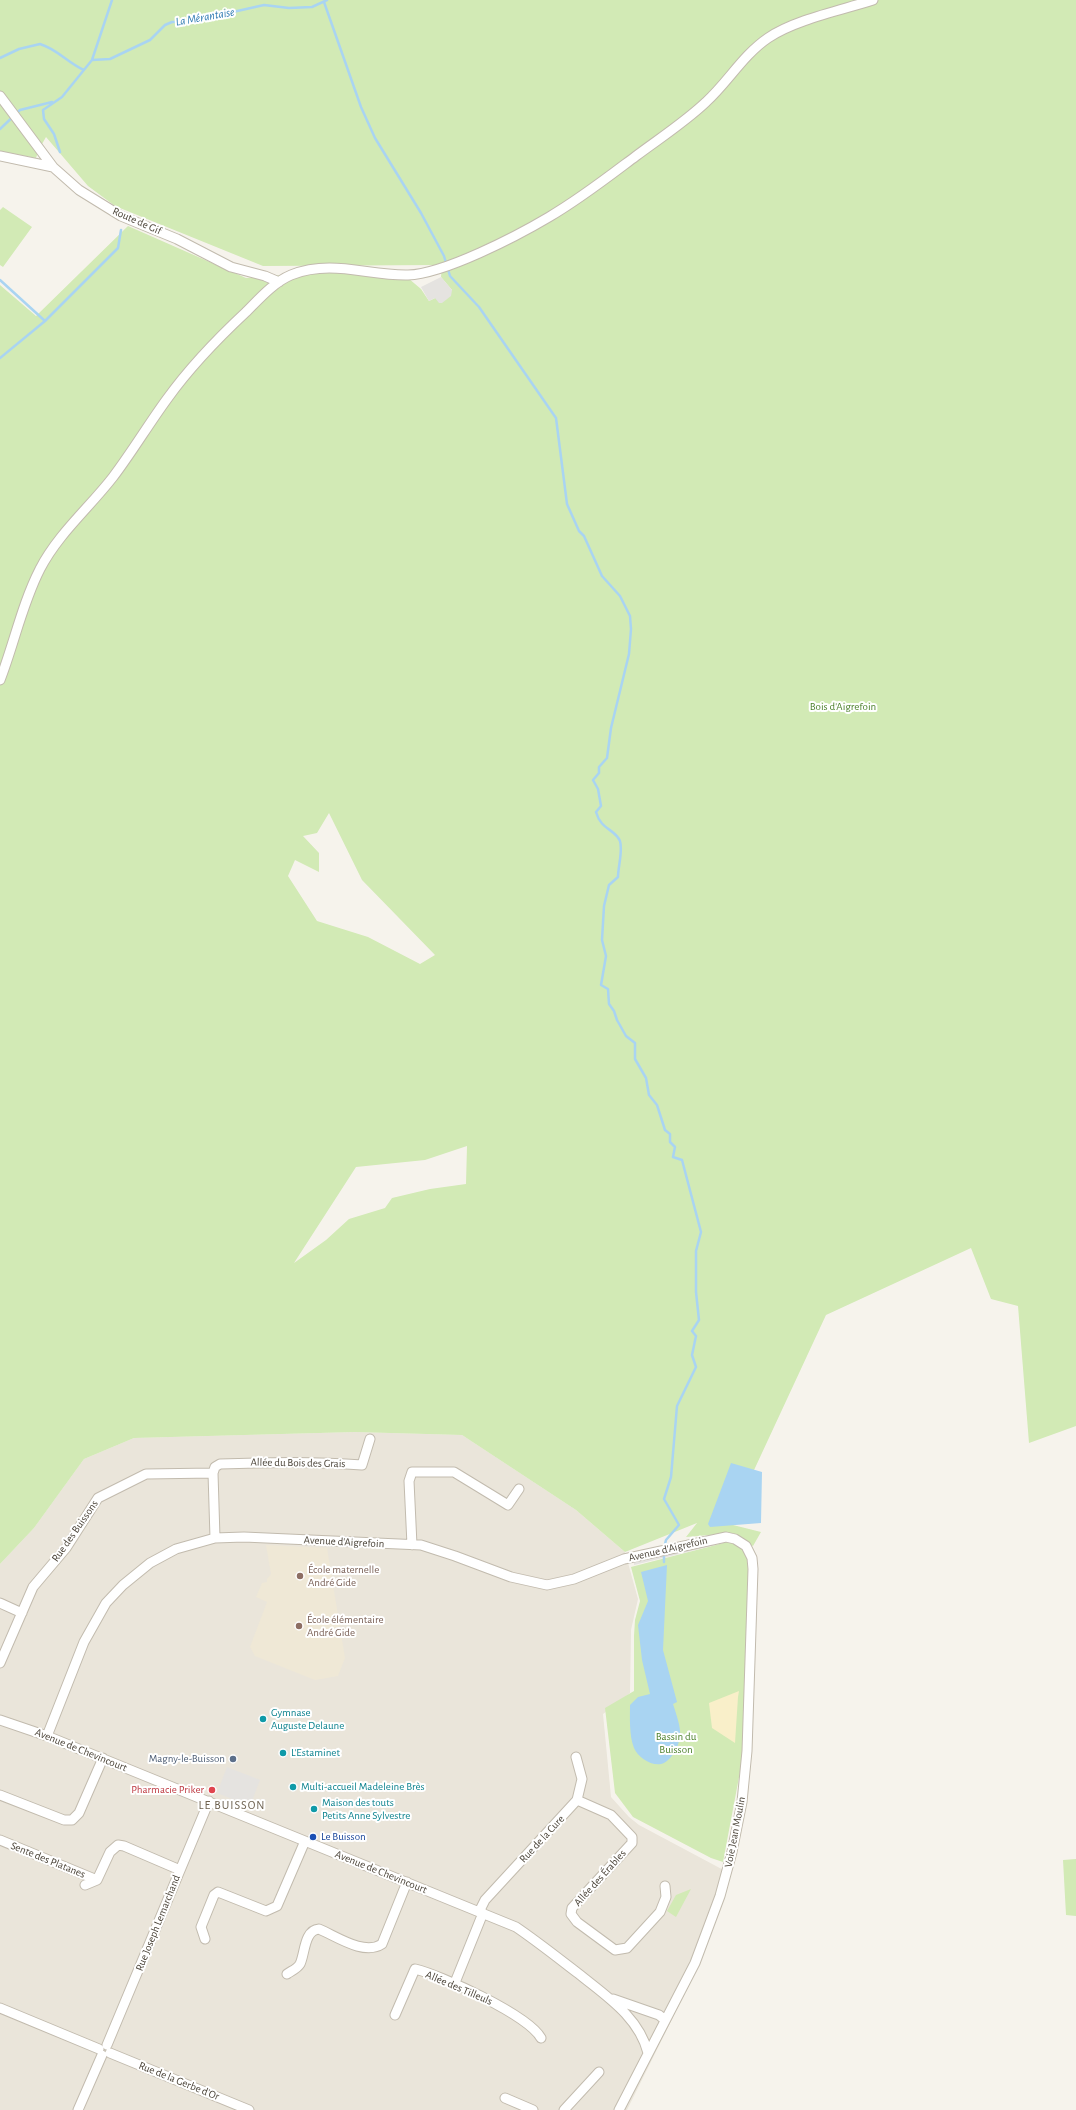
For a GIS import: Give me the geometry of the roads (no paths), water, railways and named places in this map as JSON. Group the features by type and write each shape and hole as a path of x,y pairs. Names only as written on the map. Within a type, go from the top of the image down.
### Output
{"street":[{"path":"0,680 31,588 50,553 76,519 111,480 166,400 193,366 229,328 279,282 291,275 328,268 347,267 401,275 427,273 514,236 572,202 708,101 750,52 769,37 797,25 873,0"},
{"path":"0,96 53,167"},
{"name":"Route de Gif","path":"0,156 53,167 79,190 120,216 177,239 231,267 265,276 279,282"},
{"name":"Allée du Bois des Grais","path":"213,1473 215,1466 220,1464 332,1462 362,1465 370,1439"},
{"path":"412,1545 409,1480 412,1472 454,1472 508,1505 519,1489"},
{"path":"213,1473 215,1538"},
{"name":"Rue des Buissons","path":"0,1663 33,1587 66,1548 98,1498 146,1474 213,1473"},
{"name":"Avenue d'Aigrefoin","path":"47,1736 84,1642 106,1603 123,1585 150,1563 176,1549 215,1538 244,1537 421,1545 456,1556 526,1582 547,1585 574,1579 624,1558 720,1537 735,1538"},
{"name":"Voie Jean Moulin","path":"619,2110 694,1963 720,1896 737,1832 747,1751 753,1563 748,1550 735,1538"},
{"path":"0,1603 22,1613"},
{"name":"Avenue de Chevincourt","path":"0,1720 47,1736 103,1758 357,1864 407,1882 516,1927 544,1945 612,1999 623,2010 645,2042 648,2053"},
{"name":"Rue de la Cure","path":"454,1985 485,1900 577,1800 582,1779 576,1757"},
{"path":"0,1795 64,1820 72,1820 79,1813 103,1758"},
{"name":"Allée des Érables","path":"577,1800 611,1815 632,1837 632,1843 572,1908 571,1914 577,1922 615,1950 628,1948 660,1912 666,1897 665,1886"},
{"name":"Rue Joseph Lemarchand","path":"78,2110 209,1801"},
{"name":"Sente des Platanes","path":"0,1840 97,1880"},
{"path":"205,1938 201,1927 214,1895 218,1892 266,1911 277,1906 305,1841"},
{"path":"85,1886 97,1880 110,1852 118,1845 180,1870"},
{"path":"286,1974 299,1965 310,1933 315,1929 319,1929 362,1948 374,1948 382,1944 407,1882"},
{"name":"Allée des Tilleuls","path":"395,2015 415,1969 492,2000 532,2027 541,2038"},
{"name":"Avenue de Chevincourt","path":"612,1999 659,2015 666,2020"},
{"name":"Rue de la Gerbe d'Or","path":"0,2008 249,2110"},
{"path":"564,2110 599,2072"},
{"path":"505,2098 533,2110"}],"water":[{"path":"731,1463 762,1472 761,1523 710,1527 708,1524"},
{"name":"Bassin du Buisson","path":"667,1565 663,1650 677,1702 673,1704 679,1724 680,1737 677,1748 670,1758 664,1763 656,1764 647,1761 636,1752 634,1748 632,1743 630,1705 638,1697 650,1694 642,1660 638,1625 648,1601 641,1572"}],"waterway":[{"name":"La Mérantaise","path":"92,60 112,0"},
{"name":"La Mérantaise","path":"60,152 54,134 44,119 43,110 62,97 92,60 110,59 150,40 165,25 172,22 193,21 264,5 289,8 312,7 327,0"},
{"path":"324,2 361,107 375,138 421,213 444,256 450,276 479,307 556,418 567,504 579,531 584,536 602,576 620,596 630,616 631,629 629,654 611,728 607,758 599,767 599,773 593,780 598,789 601,806 596,812 598,818 604,826 618,837 621,845 618,877 609,885 604,906 602,940 606,956 601,985 608,989 609,1004 626,1036 635,1043 635,1059 646,1078 649,1095 657,1105 665,1130 670,1134 670,1142 675,1147 673,1157 682,1160 701,1232 696,1251 696,1292 699,1320 692,1331 696,1336 692,1355 696,1367 677,1406 671,1477 664,1499 679,1525 666,1540 664,1548"},
{"path":"0,58 19,49 40,44 52,49 84,70"},
{"name":"La Mérantaise","path":"0,129 20,110 52,102"},
{"name":"La Mérantaise","path":"0,358 45,321 118,248 121,230"},
{"name":"La Mérantaise","path":"0,280 45,321"},
{"path":"664,1553 664,1562"}],"place":[{"name":"École maternelle André Gide","path":"300,1576"},
{"name":"École élémentaire André Gide","path":"299,1626"},
{"name":"Gymnase Auguste Delaune","path":"263,1719"},
{"name":"L'Estaminet","path":"283,1753"},
{"name":"Magny-le-Buisson","path":"233,1759"},
{"name":"Multi-accueil Madeleine Brès","path":"293,1787"},
{"name":"Pharmacie Priker","path":"212,1790"},
{"name":"Maison des touts Petits Anne Sylvestre","path":"314,1809"},
{"name":"Le Buisson","path":"313,1837"}],"district":[{"name":"LE BUISSON","path":"232,1805"}],"park label":[{"name":"Bois d'Aigrefoin","path":"843,707"}]}
